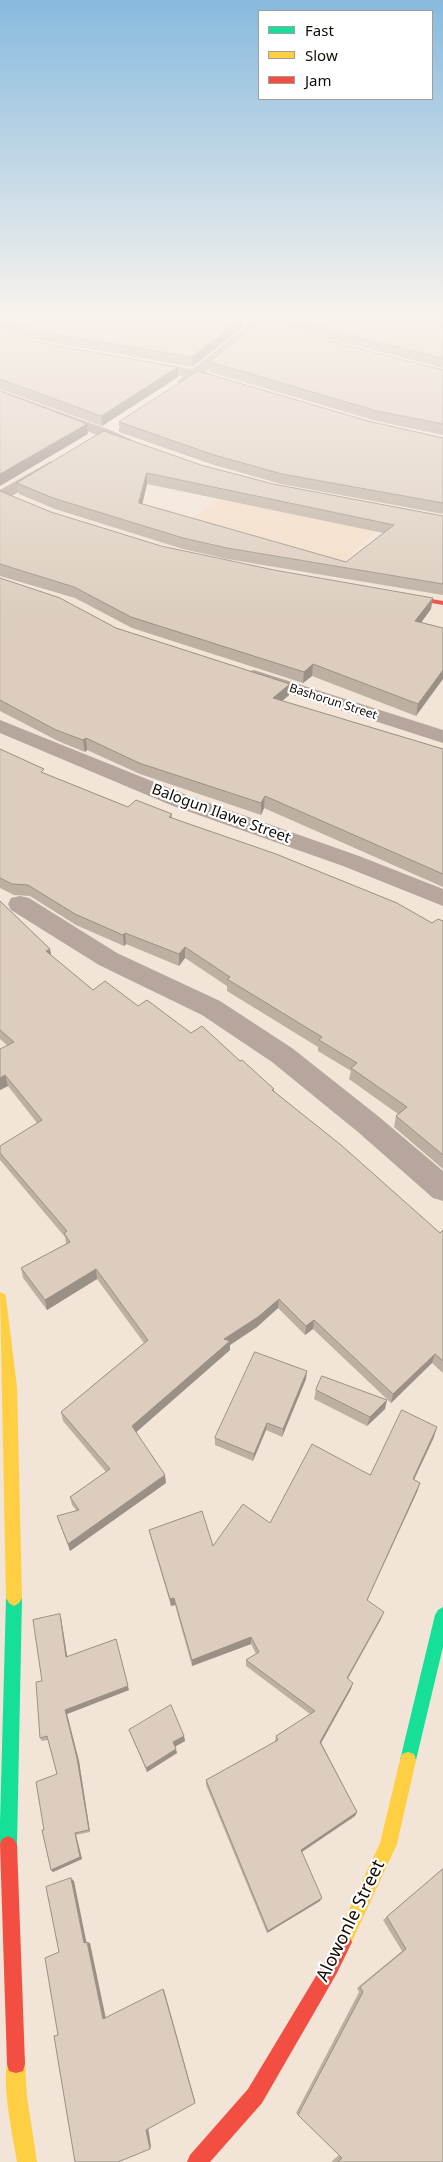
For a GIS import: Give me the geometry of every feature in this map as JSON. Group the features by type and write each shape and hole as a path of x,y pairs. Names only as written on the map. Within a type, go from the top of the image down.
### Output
{"street":[{"path":"62,417 155,453"},
{"path":"88,444 122,423"},
{"path":"6,495 63,459"},
{"path":"386,592 443,603"},
{"name":"Bashorun Street","path":"235,669 443,737"},
{"name":"Balogun Ilawe Street","path":"0,726 181,802 351,861 443,898"},
{"path":"20,904 108,959 211,1008 282,1055 368,1124 443,1189"},
{"path":"0,1298 10,1386 14,1613 4,1866 17,2098 27,2162"},
{"name":"Alowonle Street","path":"197,2162 254,2096 331,1967 388,1844 440,1662 443,1615"}],"shaded area":[{"path":"237,487 390,518 328,577 155,543"}],"building":[{"path":"0,417 68,417 87,424 0,474"},
{"path":"127,417 354,417 443,438 443,503 282,474 214,455 119,422"},
{"path":"407,417 443,417 443,424"},
{"path":"104,431 201,465 273,484 443,516 443,584 227,548 183,538 53,498 17,483","holes":["147,473 394,525 346,562 139,503"]},
{"path":"0,491 51,512 161,546 274,570 433,598 415,621 443,628 443,670 418,704 313,664 304,672 131,617 74,587 0,564"},
{"path":"0,578 60,598 116,628 290,684 273,698 443,749 443,874 265,796 261,803 139,763 86,738 83,740 56,730 0,700"},
{"path":"0,749 44,769 41,772 128,807 136,800 172,814 169,817 276,854 397,903 432,923 438,919 443,921 443,1155 396,1116 407,1107 351,1068 357,1063 319,1040 322,1037 227,979 230,977 185,947 179,954 125,933 123,935 75,914 28,885 12,884 0,878"},
{"path":"0,901 50,949 46,951 93,990 105,981 138,1006 147,1000 191,1033 202,1026 274,1089 272,1090 341,1145 440,1233 443,1230 443,1361 435,1354 393,1394 314,1320 306,1326 279,1299 258,1317 224,1339 230,1341 132,1426 165,1475 68,1544 57,1516 79,1510 70,1497 110,1469 61,1412 148,1340 96,1269 45,1300 21,1268 70,1242 64,1233 67,1231 0,1153 0,1146 42,1120 5,1075 0,1078 0,1049 14,1042 0,1030"},
{"path":"255,1352 307,1371 283,1429 267,1423 254,1454 215,1438"},
{"path":"322,1376 387,1400 370,1417 316,1390"},
{"path":"402,1410 437,1427 413,1479 420,1483 367,1600 384,1612 347,1678 353,1683 320,1742 357,1812 301,1850 322,1898 268,1931 206,1780 278,1740 276,1736 315,1711 246,1660 259,1652 251,1637 192,1660 174,1598 170,1599 149,1530 202,1511 213,1546 243,1504 270,1523 312,1444 370,1475"},
{"path":"60,1614 66,1657 116,1639 128,1686 65,1710 77,1758 89,1830 75,1833 80,1857 51,1870 42,1830 44,1830 36,1782 57,1774 47,1736 40,1738 36,1682 42,1681 33,1620"},
{"path":"171,1705 184,1736 173,1742 176,1749 146,1768 129,1730"},
{"path":"443,1869 443,2162 338,2162 342,2158 298,2115 363,1992 360,1987 406,1949 387,1917"},
{"path":"71,1878 84,1943 87,1942 103,2019 163,1989 195,2103 146,2130 150,2149 118,2162 75,2162 54,2036 58,2035 45,1958 59,1952 46,1887"}],"traffic: fast":[{"path":"8,1845 14,1598"},
{"path":"408,1760 443,1615"}],"traffic: slow":[{"path":"0,1298 10,1387 14,1598"},
{"path":"343,1942 388,1844 408,1760"},
{"path":"16,2064 17,2097 27,2162"}],"traffic: jam":[{"path":"395,594 443,603"},
{"path":"8,1845 16,2064"},
{"path":"197,2162 255,2096 331,1967 343,1942"}]}
